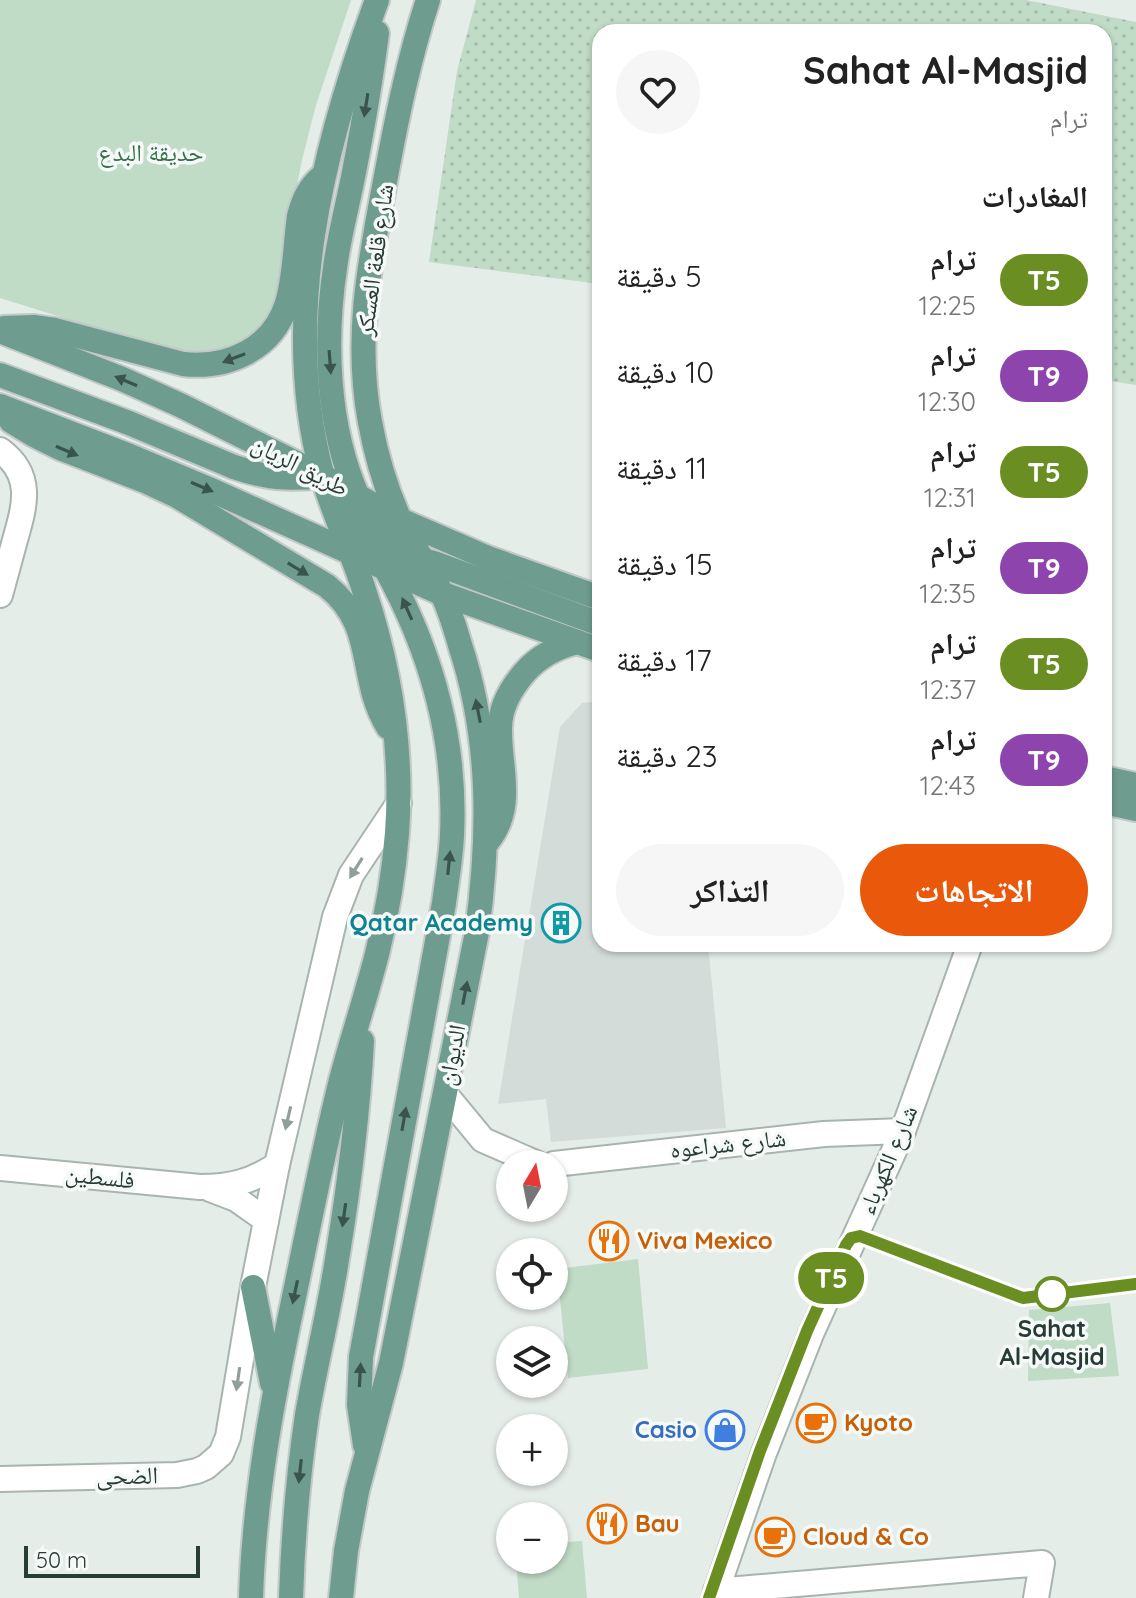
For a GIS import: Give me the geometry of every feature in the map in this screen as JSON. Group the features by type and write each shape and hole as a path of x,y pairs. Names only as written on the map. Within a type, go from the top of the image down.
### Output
{"main road":[{"path":"251,1598 257,1504 274,1394 341,1078 387,909 399,803 391,699 375,624 322,476 306,389 305,314 324,174 343,102 379,0"},
{"path":"367,1452 359,1405 361,1357 441,918 452,836 450,765 437,693 376,527 358,496 338,434 333,402 329,336 331,302 365,110 379,0"},
{"name":"شارع قلعة العسكر","path":"400,520 370,421 363,371 363,325 365,291 403,85 428,0"},
{"path":"0,330 34,327 55,330 192,365 216,364 245,354 269,336 284,312 302,204 307,192 324,174"},
{"name":"طريق الريان","path":"0,330 180,405 322,476 400,520 488,558 592,595"},
{"path":"0,375 71,400 234,467 273,478 322,476 345,458 370,421"},
{"path":"0,406 143,461 350,553 387,559 423,560 592,621"},
{"path":"0,412 60,448 177,496 337,594 358,625 376,706 396,738"},
{"path":"322,476 387,559 443,594 589,646"},
{"name":"الديوان","path":"341,1598 349,1529 391,1363 477,932 486,844 486,778 476,699 443,594 400,520"},
{"path":"486,844 499,824 505,800 500,727 511,689 529,667 553,650 589,646"},
{"path":"1112,780 1136,785"},
{"path":"1112,804 1136,809"},
{"path":"291,1598 293,1540 307,1418 337,1262 354,1144 364,998"},
{"path":"253,1287 274,1394"}],"street":[{"path":"0,450 16,466 25,496 22,518 0,595"},
{"path":"253,1287 277,1165 338,905 351,875 399,803"},
{"name":"شارع الكهرباء","path":"715,1595 764,1453 811,1334 903,1131 967,952"},
{"path":"445,1094 483,1140 506,1150"},
{"name":"شارع شراعوه","path":"568,1162 824,1134 903,1131"},
{"name":"فلسطين","path":"0,1168 221,1187 260,1176 277,1165"},
{"name":"فلسطين","path":"200,1187 236,1199 266,1220"},
{"name":"الضحى","path":"0,1479 177,1475 197,1471 214,1461 225,1446 231,1428 253,1287"},
{"path":"715,1595 1042,1563 1036,1598"}],"shaded area":[{"name":"Qatar Academy","path":"592,702 592,952 709,952 726,1128 551,1142 546,1099 498,1104 560,727 582,703"}],"green space":[{"name":"حديقة البدع","path":"0,0 351,0 316,105 302,160 291,215 283,287 262,330 221,355 173,352 0,298"},
{"path":"476,0 1026,0 1136,22 1136,385 1112,381 1112,24 592,24 592,283 429,262 457,71"},
{"path":"638,1259 648,1369 568,1378 568,1326 563,1326 561,1310 568,1310 568,1268"},
{"path":"1110,1303 1119,1376 1028,1381 1029,1310"},
{"path":"582,1541 587,1598 519,1598 517,1574 568,1574 568,1542"}],"tram line":[{"path":"709,1598 760,1451 803,1342 851,1238 860,1236 1023,1298 1136,1284"},
{"name":"T5","path":"709,1598 760,1451 807,1331 851,1238 860,1236 1023,1298 1136,1284"}],"place":[{"name":"Qatar Academy","path":"561,923"},
{"name":"Viva Mexico","path":"609,1241"},
{"name":"Sahat Al-Masjid","path":"1052,1294"},
{"name":"Kyoto","path":"816,1423"},
{"name":"Casio","path":"725,1430"},
{"name":"Bau","path":"607,1524"},
{"name":"Cloud & Co","path":"775,1537"}]}
